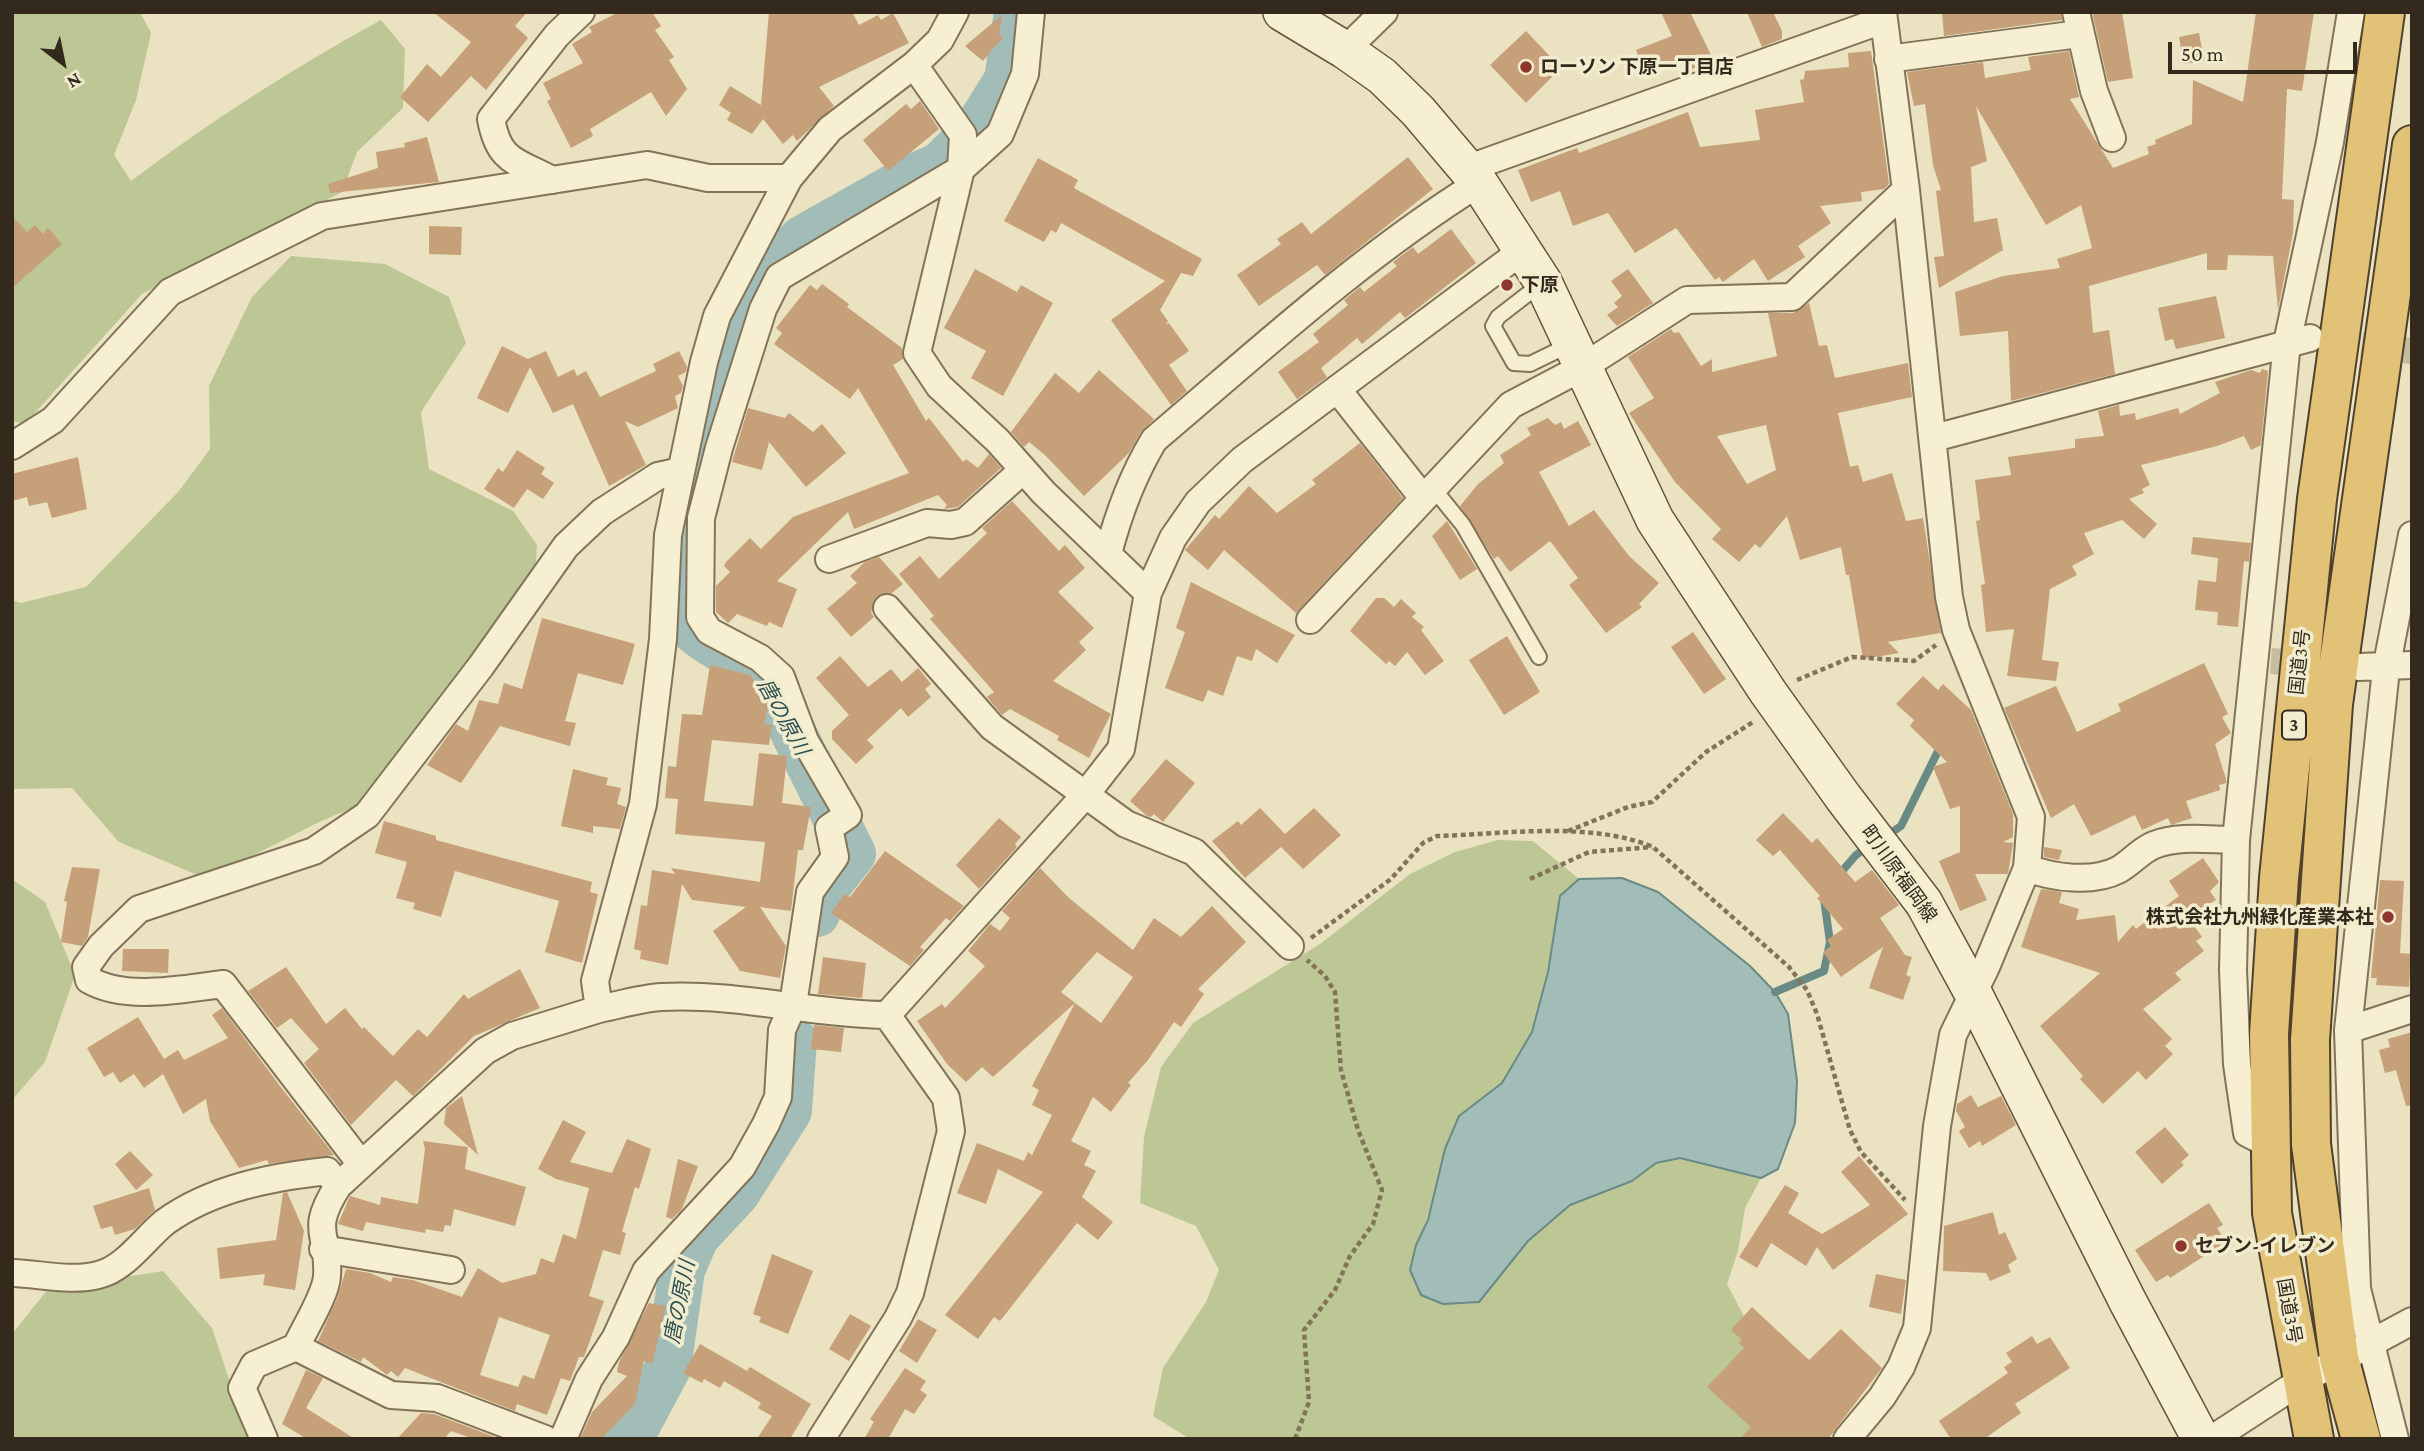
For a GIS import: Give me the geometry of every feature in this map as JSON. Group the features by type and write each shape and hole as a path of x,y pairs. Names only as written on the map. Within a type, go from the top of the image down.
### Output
{"highway":[{"name":"国道3号","path":"2314,1439 2301,1381 2272,1213 2269,1034 2278,878 2311,553 2385,12"},
{"name":"国道3号","path":"2361,1439 2339,1358 2311,1143 2310,1040 2333,704 2412,145"}],"main road":[{"name":"町川原福岡線","path":"1282,12 1345,50 1391,85 1474,175 1543,282 1655,520 1768,692 1843,797 1924,903 1972,991 2121,1289 2201,1439"}],"street":[{"path":"552,180 508,158 495,144 491,119 557,35 581,12"},
{"path":"599,1009 595,981 643,804 663,639 668,535 704,362 717,316 789,178 830,129 914,65 940,40 955,12"},
{"path":"563,1439 589,1380 616,1337 646,1271 742,1167 766,1124 778,1097 782,1030 806,1007 810,892 835,857 838,822 781,677 760,658 709,631 700,617 701,518 763,309 779,277 961,169 1000,134 1025,74 1031,12"},
{"path":"1345,50 1384,12"},
{"path":"2270,1145 2247,1133 2237,1064 2233,970 2236,840 2262,662 2299,341 2351,12"},
{"path":"1108,554 1115,525 1142,460 1154,440 1342,281 1439,208 1474,175 1883,16 1906,190 1950,597 1956,630 2031,817 2027,868 1986,967 1972,991 1953,1035 1937,1126 1917,1328 1901,1367 1882,1397 1847,1439"},
{"path":"1888,59 2077,23 2094,90 2112,138"},
{"path":"914,65 963,135 961,169 917,353 939,386 998,441 1023,470 1148,593"},
{"path":"12,446 53,420 170,292 321,216 647,165 708,178 789,178"},
{"path":"1310,620 1511,405 1577,355 1687,300 1792,297 1906,190"},
{"path":"264,1439 242,1388 254,1365 296,1347 327,1277 320,1227 324,1208 338,1186 361,1164 485,1051 512,1036 599,1009 662,997 806,1007 849,1015 887,1015 1086,794 1121,749 1148,593 1172,538 1198,502 1242,460 1522,251"},
{"path":"1934,438 2299,341"},
{"path":"1337,388 1428,493"},
{"path":"828,559 927,523 951,525 965,522 1023,470"},
{"path":"361,1164 223,984 155,991 102,987 89,980 86,967 102,946 139,909 314,851 367,815 481,666 566,546 602,512 659,476 679,479 708,494"},
{"path":"2395,1439 2357,1289 2348,1030 2399,667 2412,535"},
{"path":"887,608 992,727 1126,824 1194,852 1290,946"},
{"path":"2359,667 2399,667"},
{"path":"2027,868 2095,877 2118,870 2152,846 2171,840 2236,840"},
{"path":"2348,1030 2412,1009"},
{"path":"821,1439 898,1318 910,1293 951,1131 946,1098 887,1015"},
{"path":"13,1273 76,1278 101,1275 181,1212 226,1191 277,1176 327,1171 338,1186"},
{"path":"323,1249 450,1270"},
{"path":"2212,1439 2339,1358 2412,1321"},
{"path":"296,1347 391,1395 437,1398 545,1439"}],"lane":[{"path":"1543,282 1498,317 1493,326 1514,363 1530,364 1577,355"},
{"path":"1428,493 1463,525 1539,657"}],"path":[{"path":"1565,833 1628,807 1652,802 1706,752 1756,720 1754,708 1768,692 1852,657 1914,661 1956,630"},
{"path":"1290,946 1303,944 1391,879 1423,843 1437,836 1565,833 1625,835 1653,847 1789,967 1807,990 1817,1014 1850,1130 1861,1152 1904,1199 1929,1214"},
{"path":"1530,878 1589,852 1653,847"},
{"path":"1290,946 1325,975 1335,992 1342,1070 1358,1130 1382,1189 1373,1224 1350,1256 1335,1290 1304,1330 1309,1402 1295,1439"}],"green space":[{"path":"12,12 140,12 151,33 136,100 114,155 131,181 253,96 381,20 405,49 403,108 357,152 342,192 142,294 25,424 12,421"},
{"path":"291,256 385,264 449,297 466,343 421,412 429,469 513,511 537,545 533,610 382,795 317,823 207,879 119,842 72,788 12,789 12,600 21,603 86,587 179,491 210,449 209,386 252,297"},
{"path":"1498,840 1533,841 1579,879 1560,896 1548,972 1532,1032 1502,1083 1459,1116 1410,1271 1421,1295 1443,1304 1479,1302 1528,1241 1570,1205 1632,1181 1656,1163 1680,1158 1761,1178 1745,1208 1738,1251 1727,1284 1760,1347 1757,1439 1190,1439 1153,1416 1163,1368 1206,1302 1219,1270 1196,1226 1140,1203 1144,1137 1161,1067 1193,1023 1320,944 1410,874 1455,852"},
{"path":"12,879 45,902 75,975 45,1062 12,1100"},
{"path":"163,1271 212,1328 249,1439 12,1439 12,1334 48,1289"}],"water":[{"path":"1622,878 1658,892 1750,966 1775,992 1788,1014 1797,1081 1795,1123 1778,1169 1761,1178 1680,1158 1656,1163 1632,1181 1570,1205 1528,1241 1479,1302 1443,1304 1421,1295 1410,1270 1416,1245 1428,1220 1445,1149 1459,1116 1502,1083 1532,1032 1548,972 1560,896 1579,879"}],"building":[{"path":"433,12 527,12 515,26 528,38 486,90 471,76 428,122 400,97 427,64 441,77 471,42"},
{"path":"619,12 652,12 661,26 655,30 674,57 669,60 687,89 666,116 651,92 590,129 593,136 571,148 547,101 551,99 543,83 583,63 572,44 592,32 589,27"},
{"path":"769,12 852,12 859,25 878,15 881,20 893,13 909,43 819,87 834,106 797,141 793,135 783,144 763,119 752,134 727,120 731,113 719,105 730,86 761,105"},
{"path":"1661,12 1690,12 1713,59 1688,71 1683,61 1645,74 1636,50 1672,36"},
{"path":"1747,12 1773,12 1782,31 1782,39 1762,47"},
{"path":"1942,12 2061,12 2062,20 1944,36"},
{"path":"2092,12 2122,12 2133,78 2108,82"},
{"path":"2256,12 2314,12 2302,91 2287,89 2282,199 2294,200 2293,233 2278,310 2273,256 2228,255 2227,270 2207,270 2207,253 2089,286 2093,333 2109,330 2115,374 2011,401 2008,331 1960,336 1955,292 2003,276 2060,268 2057,259 2092,248 2081,205 2046,225 1976,106 1987,161 1971,167 1974,222 1997,218 2003,250 1939,288 1934,257 1944,256 1936,191 1941,190 1933,165 1925,104 1914,106 1907,72 1983,62 1985,78 2031,70 2028,57 2069,51 2079,97 2070,99 2113,168 2149,154 2147,147 2156,144 2155,140 2192,124 2193,80 2243,102"},
{"path":"1002,15 999,34 1003,37 983,61 965,46"},
{"name":"ローソン 下原一丁目店","path":"1526,31 1561,68 1526,103 1490,65"},
{"path":"2199,33 2204,60 2184,64 2179,37"},
{"path":"1871,51 1889,184 1884,189 1861,192 1862,201 1820,206 1831,223 1798,246 1805,257 1768,281 1754,259 1723,282 1719,277 1715,280 1676,228 1635,253 1608,213 1573,226 1560,191 1531,202 1518,170 1577,148 1579,153 1688,112 1700,147 1760,140 1755,110 1804,102 1800,80 1804,79 1805,71 1849,67 1848,53"},
{"path":"920,101 939,129 888,171 863,140 906,104 911,109"},
{"path":"427,137 439,182 330,193 328,184 378,168 376,152 405,147 404,143"},
{"path":"1408,157 1433,189 1325,275 1317,265 1259,306 1237,275 1281,244 1277,239 1302,222 1311,234"},
{"path":"1038,158 1078,180 1074,188 1202,259 1193,276 1181,273 1160,310 1168,321 1166,325 1169,323 1189,351 1169,365 1187,391 1171,405 1111,320 1165,281 1061,223 1056,233 1051,230 1044,242 1004,221"},
{"path":"12,216 27,232 35,225 43,234 48,228 62,244 12,288"},
{"path":"429,226 462,227 461,255 429,254"},
{"path":"1451,229 1476,263 1405,318 1400,312 1362,344 1357,338 1321,368 1327,377 1297,399 1278,372 1319,342 1313,334 1348,305 1344,300 1360,287 1364,292 1397,266 1393,262 1413,247 1418,254"},
{"path":"975,269 1017,292 1021,285 1053,303 1003,396 971,378 986,351 944,328"},
{"path":"1628,269 1653,303 1617,326 1607,315 1618,307 1614,303 1622,296 1611,281"},
{"path":"822,284 849,304 847,307 902,348 903,359 893,365 926,421 929,418 963,462 966,459 978,468 989,454 1001,468 958,507 944,509 947,505 938,495 854,529 848,512 777,581 797,589 782,628 769,622 767,626 737,614 728,623 716,612 716,586 730,572 724,566 726,562 750,538 761,549 793,517 909,473 858,388 850,399 774,344 782,333 776,328 810,285 817,290"},
{"path":"2216,296 2225,338 2176,349 2173,339 2165,341 2158,308"},
{"path":"1809,303 1819,346 1827,345 1835,378 1908,363 1912,397 1838,413 1850,467 1858,465 1863,482 1892,473 1906,521 1923,518 1941,633 1888,642 1899,653 1863,659 1849,575 1846,575 1841,547 1800,560 1787,516 1760,548 1755,544 1739,562 1712,539 1721,529 1675,482 1629,413 1654,398 1628,357 1671,329 1674,333 1679,332 1701,366 1712,359 1712,372 1777,356 1768,313 1793,313","holes":["1766,425 1776,470 1747,484 1717,436"]},
{"path":"502,346 528,359 546,351 558,377 574,369 577,376 586,371 600,397 656,371 653,364 679,351 687,367 686,372 678,376 683,386 681,393 675,396 678,408 638,427 625,421 646,465 609,486 573,404 553,413 530,367 508,413 477,398"},
{"path":"2262,369 2268,371 2261,445 2251,450 2244,436 2217,446 2141,465 2150,485 2142,489 2144,493 2129,499 2157,524 2144,539 2122,520 2084,533 2094,554 2072,566 2077,575 2050,589 2042,660 2059,662 2056,681 2007,676 2014,629 1986,632 1981,585 1985,584 1976,521 1980,520 1975,480 2011,475 2008,457 2075,448 2075,439 2104,436 2098,411 2119,405 2120,416 2135,413 2136,420 2178,408 2180,414 2220,393 2215,382 2251,370 2260,373"},
{"path":"1099,370 1154,419 1141,432 1129,453 1084,496 1046,456 1029,442 1024,447 1011,432 1055,373 1079,393"},
{"path":"748,408 785,418 789,413 813,432 822,424 846,453 806,487 769,442 762,470 732,462"},
{"path":"1548,418 1555,425 1561,422 1564,429 1578,421 1591,445 1539,472 1569,526 1594,510 1629,556 1659,583 1639,604 1642,607 1606,633 1569,585 1578,578 1550,541 1510,572 1498,556 1494,559 1460,506 1478,484 1504,463 1500,455 1531,435 1527,428"},
{"path":"1360,443 1403,498 1296,613 1224,550 1208,570 1185,550 1215,515 1219,519 1249,486 1277,513 1316,484 1312,480"},
{"path":"517,450 545,468 541,474 554,483 543,499 527,489 514,508 484,489 498,468 503,472"},
{"path":"78,457 87,509 52,518 47,502 29,506 27,497 12,501 12,474"},
{"path":"1012,501 1059,551 1065,545 1085,568 1058,592 1094,628 1079,642 1086,650 1053,681 1111,714 1089,758 1057,740 1059,736 1010,709 1002,715 987,697 994,692 930,619 934,616 899,574 920,556 939,579 987,533 982,528"},
{"path":"1447,521 1477,569 1460,580 1432,536"},
{"path":"2193,537 2251,543 2249,562 2244,561 2238,627 2217,625 2218,612 2195,610 2198,580 2216,582 2218,558 2191,554"},
{"path":"879,557 903,584 892,593 876,597 871,613 874,617 851,637 827,609 857,583 850,576 865,562"},
{"path":"1191,582 1295,635 1277,663 1256,649 1252,661 1237,656 1223,696 1208,690 1203,702 1165,688 1185,632 1176,628"},
{"path":"1376,598 1384,598 1394,607 1401,599 1416,613 1412,617 1424,627 1421,630 1444,661 1425,675 1407,652 1395,666 1389,661 1386,664 1350,631"},
{"path":"542,618 635,644 623,685 578,673 565,721 576,723 570,746 500,726 461,783 427,765 456,724 468,731 479,700 498,704 504,683 522,689"},
{"path":"1693,632 1726,679 1704,694 1671,647"},
{"path":"1507,636 1540,692 1504,715 1469,660"},
{"path":"840,656 868,687 891,669 902,682 918,668 931,684 925,689 931,697 908,717 901,708 867,740 874,747 856,764 832,739 832,731 849,715 816,678"},
{"path":"2204,663 2228,714 2222,717 2231,733 2215,744 2226,779 2226,783 2219,785 2220,790 2186,801 2192,818 2171,825 2168,818 2142,830 2135,815 2091,836 2074,804 2051,818 2004,708 2056,686 2077,732 2121,711 2118,704"},
{"path":"710,665 750,675 769,702 764,724 772,725 769,745 712,740 704,801 753,806 759,753 787,756 782,803 811,807 803,850 798,850 791,911 760,907 786,946 780,978 740,971 713,931 746,907 692,900 682,884 668,965 640,959 641,951 634,949 641,905 647,906 652,870 675,874 671,868 760,882 765,842 675,834 678,799 665,798 668,766 676,767 682,714 702,715"},
{"path":"1923,676 1938,690 1943,684 1971,710 2013,814 2013,837 2003,842 2013,843 2008,874 1975,874 1987,900 1960,911 1939,861 1960,852 1960,806 1950,809 1933,767 1947,762 1910,726 1914,720 1896,704"},
{"path":"1166,759 1195,783 1163,822 1154,814 1147,816 1130,801"},
{"path":"573,769 608,778 606,785 621,788 617,804 626,807 620,829 593,826 593,833 561,826"},
{"path":"1260,808 1285,834 1314,808 1341,835 1303,869 1281,847 1245,878 1212,841 1238,821 1241,825"},
{"path":"1783,813 1812,843 1817,838 1855,882 1872,870 1899,905 1880,918 1905,955 1912,957 1906,975 1911,977 1903,1000 1869,988 1883,947 1841,977 1823,952 1831,946 1827,940 1843,929 1817,898 1820,896 1780,850 1773,856 1756,840"},
{"path":"999,818 1021,837 1015,844 1017,847 979,889 956,865"},
{"path":"384,821 436,836 436,840 592,882 590,892 598,894 582,963 545,952 559,901 455,871 441,917 413,909 415,903 396,898 407,862 375,853"},
{"path":"2044,847 2062,850 2059,860 2044,857"},
{"path":"885,851 964,906 950,921 946,918 920,947 924,950 910,966 831,913 845,894 850,897"},
{"path":"2203,858 2219,882 2210,891 2216,900 2207,905 2211,912 2193,924 2202,937 2196,941 2204,951 2175,973 2181,980 2143,1009 2172,1039 2165,1046 2173,1054 2146,1080 2138,1071 2103,1104 2080,1079 2083,1076 2040,1026 2100,973 2021,947 2041,889 2062,892 2059,903 2079,909 2076,920 2115,915 2118,942 2133,925 2136,929 2179,896 2169,881"},
{"path":"72,867 100,869 88,937 82,946 61,942 67,902 64,901"},
{"path":"1040,868 1069,898 1133,950 1154,918 1181,937 1212,906 1246,942 1198,989 1204,994 1181,1027 1174,1022 1148,1060 1128,1083 1131,1085 1111,1112 1093,1097 1071,1141 1091,1151 1084,1165 1096,1171 1082,1197 1113,1222 1098,1240 1077,1223 1000,1321 994,1317 978,1339 945,1315 1043,1192 998,1169 986,1204 957,1193 977,1143 1024,1161 1028,1152 1032,1155 1052,1115 1032,1105 1039,1090 1032,1086 1075,1003 993,1077 982,1067 966,1082 947,1064 917,1021 942,1004 945,1008 985,966 968,951 990,924 1000,931 1010,918 1002,911","holes":["1097,952 1133,977 1101,1023 1061,992"]},
{"name":"株式会社九州緑化産業本社","path":"2380,880 2404,881 2400,953 2411,954 2409,987 2376,985 2377,978 2371,978"},
{"path":"123,949 169,949 168,973 122,971"},
{"path":"823,957 866,963 862,998 818,994"},
{"path":"286,967 326,1024 345,1008 362,1029 364,1027 393,1056 418,1029 427,1037 464,994 468,999 520,969 540,1008 474,1036 413,1096 396,1080 351,1125 304,1063 319,1049 291,1018 277,1028 248,991"},
{"path":"222,1008 334,1155 269,1164 267,1160 239,1168 210,1121 206,1099 183,1114 163,1074 144,1088 134,1074 120,1083 113,1072 104,1077 87,1048 138,1017 164,1059 178,1050 184,1060 228,1038 212,1015"},
{"path":"814,1025 844,1028 841,1052 811,1049"},
{"path":"2412,1032 2412,1105 2406,1106 2396,1070 2385,1073 2379,1050 2390,1047 2388,1039"},
{"path":"1971,1095 1978,1107 2001,1096 2016,1125 1982,1146 1980,1141 1969,1148 1959,1131 1965,1127 1956,1111 1957,1104"},
{"path":"462,1096 478,1155 444,1124 446,1108"},
{"path":"563,1120 586,1132 570,1162 612,1173 627,1139 651,1149 639,1189 635,1187 622,1232 626,1233 620,1255 603,1250 589,1296 604,1301 584,1357 579,1357 570,1381 561,1378 547,1415 517,1404 515,1411 405,1368 398,1377 391,1371 387,1375 363,1357 361,1362 318,1341 337,1299 346,1269 370,1273 391,1282 393,1277 413,1280 462,1297 478,1268 502,1283 536,1274 541,1258 554,1263 563,1234 576,1239 589,1188 556,1179 538,1169","holes":["499,1317 550,1335 534,1379 523,1375 518,1387 480,1375"]},
{"path":"2165,1127 2189,1155 2181,1162 2184,1165 2162,1184 2135,1152"},
{"path":"423,1141 468,1147 465,1169 526,1187 515,1226 454,1209 451,1226 445,1225 443,1232 426,1229 425,1233 366,1222 363,1231 338,1224 350,1196 380,1205 381,1197 418,1204 425,1149"},
{"path":"130,1151 153,1175 136,1190 115,1164"},
{"path":"1859,1156 1908,1214 1833,1270 1817,1247 1806,1266 1771,1243 1757,1268 1739,1257 1785,1185 1799,1193 1788,1213 1822,1234 1870,1205 1841,1172"},
{"path":"678,1159 698,1166 682,1209 672,1219 666,1217"},
{"path":"149,1188 155,1210 135,1229 115,1235 112,1226 101,1229 93,1206"},
{"path":"287,1192 304,1231 295,1290 263,1285 265,1274 220,1279 217,1248 276,1240 283,1193"},
{"name":"セブン-イレブン","path":"2209,1203 2223,1225 2217,1228 2226,1242 2170,1278 2168,1275 2156,1282 2135,1250"},
{"path":"1993,1212 1999,1235 2005,1232 2017,1259 2008,1265 2011,1272 1990,1281 1986,1273 1943,1271 1944,1226"},
{"path":"772,1254 813,1271 788,1334 759,1322 761,1317 753,1314"},
{"path":"1876,1274 1906,1280 1901,1314 1869,1307"},
{"path":"649,1303 666,1306 652,1364 644,1361 635,1404 601,1439 580,1439 592,1412 627,1376 617,1372 619,1362"},
{"path":"1752,1307 1809,1360 1841,1329 1882,1368 1828,1439 1740,1439 1751,1427 1707,1387 1744,1348 1739,1343 1742,1340 1731,1330"},
{"path":"850,1314 871,1326 849,1361 829,1349"},
{"path":"918,1319 937,1330 917,1363 899,1351"},
{"path":"2032,1336 2037,1344 2050,1337 2070,1368 2015,1404 2021,1413 1984,1439 1951,1439 1939,1421 2008,1373 2004,1367 2012,1362 2006,1353"},
{"path":"700,1344 747,1371 750,1367 811,1404 790,1439 757,1439 772,1416 758,1408 761,1403 724,1381 720,1388 704,1379 702,1383 683,1373"},
{"path":"905,1368 926,1381 920,1390 927,1395 914,1414 905,1409 888,1439 864,1439 874,1422 870,1419"},
{"path":"306,1370 323,1378 306,1408 355,1439 307,1439 282,1424"},
{"path":"421,1413 434,1414 500,1439 474,1439 451,1431 444,1439 397,1439"}],"waterway":[{"name":"唐の原川","path":"817,914 818,898 853,854 768,681 704,639 684,621 687,530 707,439 751,300 776,263 803,238 906,180 940,165 977,128 1007,80 1017,12"},
{"path":"1885,837 1901,826 1941,745"},
{"path":"1837,877 1856,855 1868,847"},
{"path":"1775,992 1824,971 1830,942 1824,899"},
{"name":"唐の原川","path":"623,1439 636,1428 668,1368 682,1270 696,1237 737,1193 789,1111 794,1040"}],"tunnel":[{"path":"2323,340 2412,351"},
{"path":"2271,661 2316,664"}],"place":[{"name":"ローソン 下原一丁目店","path":"1526,67"},
{"name":"下原","path":"1507,285"},
{"name":"株式会社九州緑化産業本社","path":"2388,917"},
{"name":"セブン-イレブン","path":"2181,1246"}]}
